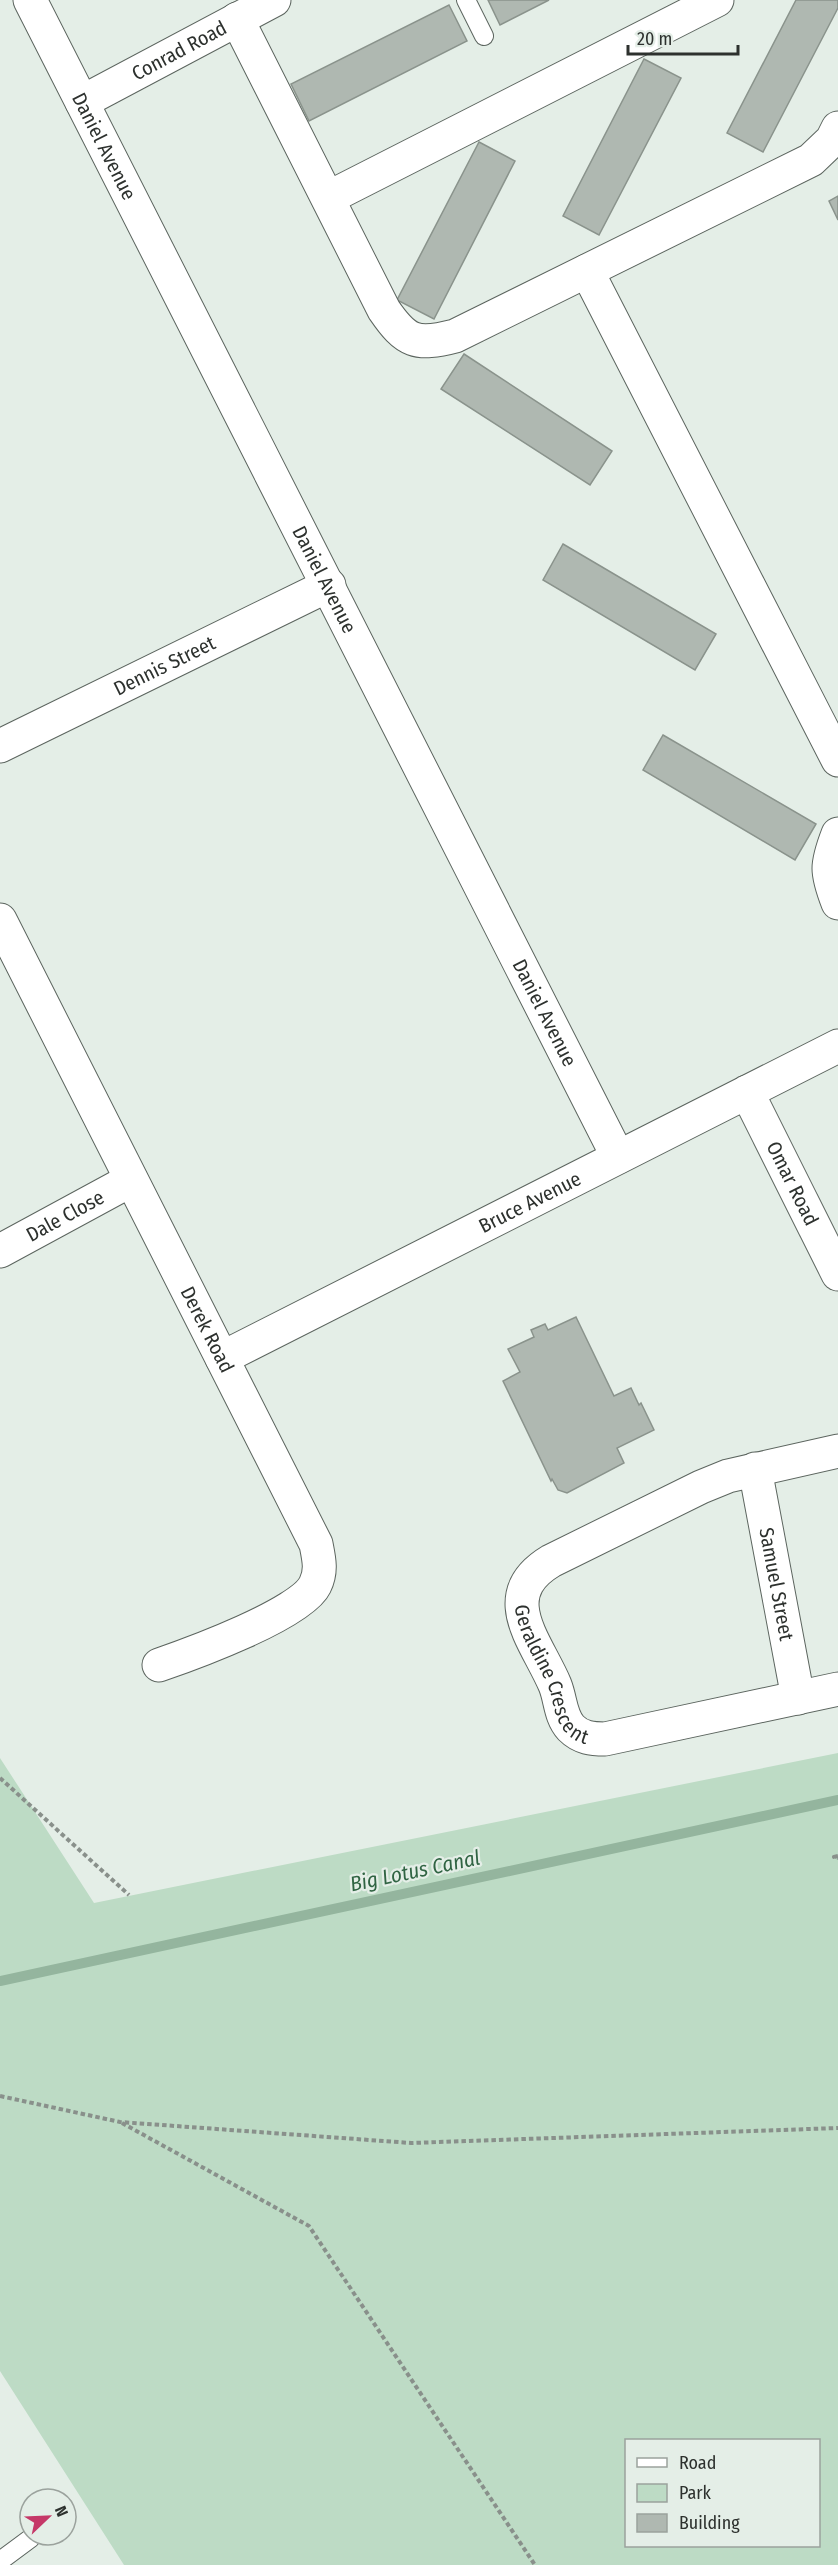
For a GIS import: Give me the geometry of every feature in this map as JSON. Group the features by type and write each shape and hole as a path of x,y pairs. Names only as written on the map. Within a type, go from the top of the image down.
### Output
{"street":[{"name":"Daniel Avenue","path":"30,0 618,1158"},
{"name":"Conrad Road","path":"82,102 274,0"},
{"path":"328,198 717,0"},
{"path":"237,19 384,309 397,329 414,340 430,343 455,336 811,160 832,140 838,128"},
{"path":"587,271 838,760"},
{"name":"Dennis Street","path":"0,746 329,585"},
{"path":"838,834 828,861 830,880 838,903"},
{"name":"Derek Road","path":"0,920 307,1523 316,1544 321,1567 314,1587 294,1604 219,1644 159,1665"},
{"name":"Bruce Avenue","path":"222,1358 838,1046"},
{"name":"Omar Road","path":"747,1092 838,1274"},
{"name":"Dale Close","path":"0,1251 131,1180"},
{"name":"Geraldine Crescent","path":"838,1452 728,1476 701,1486 542,1567 527,1584 523,1597 524,1623 555,1686 564,1718 572,1729 582,1736 605,1739 838,1689"},
{"name":"Samuel Street","path":"755,1470 798,1698"}],"lane":[{"path":"466,0 484,36"},
{"path":"0,2561 19,2547"}],"path":[{"path":"0,1778 129,1894"},
{"path":"0,2096 120,2122 411,2143 838,2128"},
{"path":"120,2122 309,2226 535,2565"}],"green space":[{"path":"838,1753 838,2565 124,2565 78,2493 78,2487 74,2487 0,2371 0,1758 94,1903"}],"building":[{"path":"488,0 549,0 500,25"},
{"path":"796,0 838,0 838,8 763,152 727,133"},
{"path":"449,5 467,41 309,121 291,84"},
{"path":"644,59 681,78 599,235 563,216"},
{"path":"479,142 515,161 434,319 397,300"},
{"path":"838,196 838,220 829,201"},
{"path":"464,354 612,451 590,485 441,389"},
{"path":"563,544 716,634 695,670 543,580"},
{"path":"663,735 816,824 795,860 643,770"},
{"path":"576,1317 614,1396 631,1388 654,1430 617,1448 624,1463 567,1493 558,1490 552,1479 551,1481 503,1381 520,1372 508,1349 534,1337 531,1330 545,1324 548,1330"}],"waterway":[{"name":"Big Lotus Canal","path":"0,1981 838,1800"}]}
